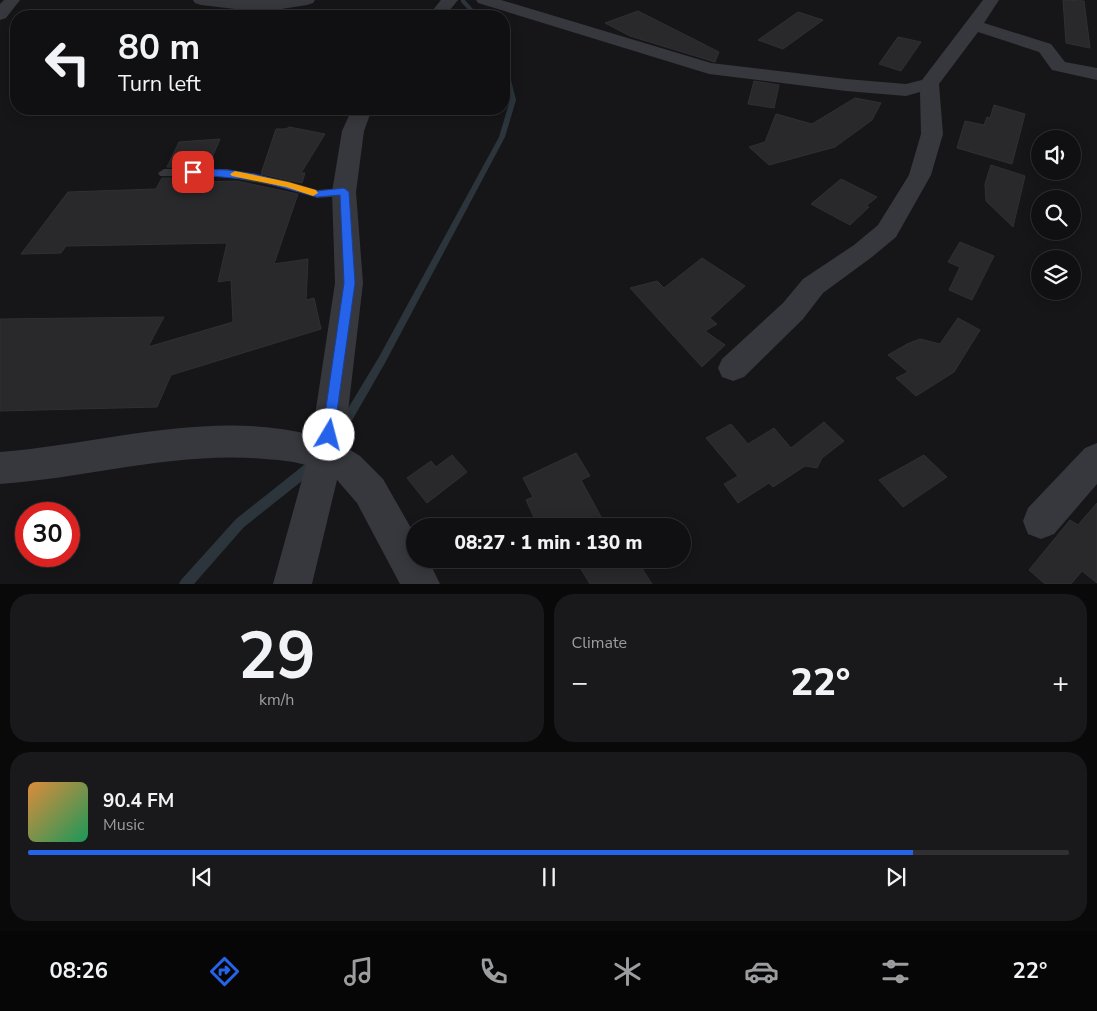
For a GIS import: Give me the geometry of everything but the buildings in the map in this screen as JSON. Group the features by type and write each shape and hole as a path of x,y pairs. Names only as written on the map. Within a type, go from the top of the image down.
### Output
{"street":[{"path":"0,15 12,0"},
{"path":"201,0 269,6 307,0"},
{"path":"441,10 450,0"},
{"path":"484,0 709,68 906,90 928,84 991,0"},
{"path":"974,24 1045,48 1059,66 1097,74"},
{"path":"733,368 793,311 813,286 863,251 887,231 920,175 932,134 928,84"},
{"path":"292,584 326,454 349,283 344,192 354,131 360,115"},
{"path":"0,468 42,465 168,445 237,441 295,446 326,454 348,468 370,491 421,584"},
{"path":"1041,521 1097,459"}],"lane":[{"path":"164,173 227,173 288,185 317,194 344,192"}],"waterway":[{"path":"463,1 471,10"},
{"path":"510,88 513,100 510,110"},
{"path":"342,428 382,360 502,137 509,115"},
{"path":"185,584 240,523 313,465"}],"slow traffic":[{"path":"235,174 288,185 313,193"}],"route":[{"path":"193,172 227,173 255,177 317,194 344,192 349,283 329,435"}]}
